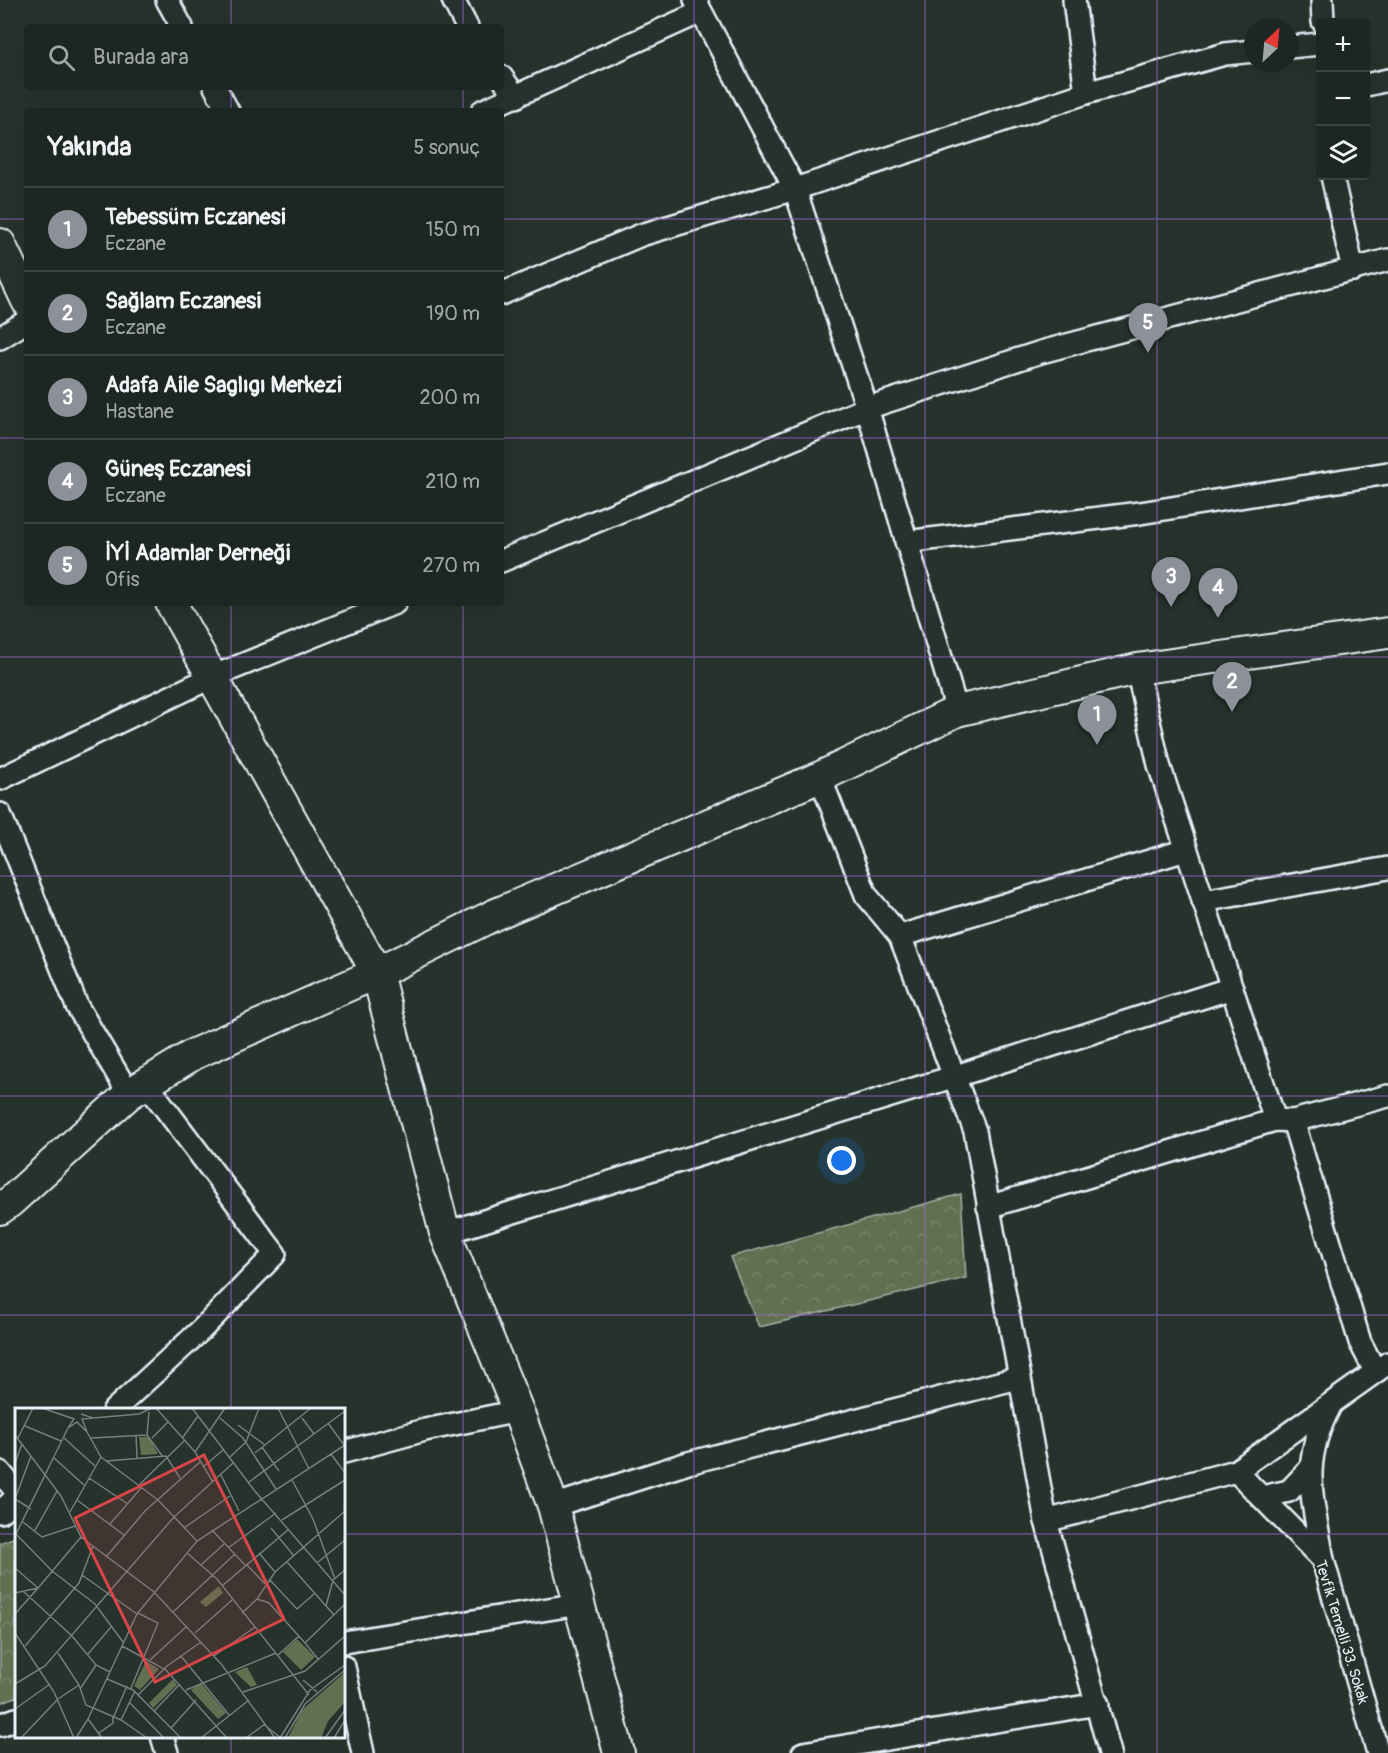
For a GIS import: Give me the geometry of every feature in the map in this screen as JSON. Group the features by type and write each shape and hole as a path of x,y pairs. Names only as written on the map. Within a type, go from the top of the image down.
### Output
{"main road":[{"path":"0,244 24,295"},
{"path":"173,606 377,973 445,1233 518,1411 553,1506 619,1753"},
{"path":"0,1209 138,1088 194,1054 377,973 496,914 820,777 957,711 1137,669 1388,633"}],"street":[{"path":"167,0 180,24"},
{"path":"453,0 465,24"},
{"path":"1074,0 1086,93"},
{"path":"1322,0 1323,18"},
{"path":"489,108 516,97 698,6 795,189 867,408 957,711"},
{"path":"1298,46 1316,44"},
{"path":"504,293 640,235 795,189 1086,93 1225,54 1244,52"},
{"path":"504,80 516,97"},
{"path":"1370,84 1388,80"},
{"path":"217,90 226,108"},
{"path":"1333,180 1353,270"},
{"path":"504,560 867,408 1041,352 1388,260"},
{"path":"0,338 24,323"},
{"path":"906,542 1140,513 1388,473"},
{"path":"0,779 212,676 387,606"},
{"path":"1046,1521 1236,1471 1381,1367 1360,1342 1284,1121 1232,988 1159,765 1137,669"},
{"path":"820,777 866,895 900,936 956,1076 975,1131 1018,1378 1046,1521 1110,1753"},
{"path":"0,814 77,1006 138,1088 275,1254 201,1330 116,1408"},
{"path":"900,936 1186,850"},
{"path":"1203,901 1388,868"},
{"path":"445,1233 956,1076 1232,988"},
{"path":"988,1207 1284,1121 1388,1096"},
{"path":"553,1506 688,1463 1018,1378"},
{"path":"1323,1560 1309,1470 1317,1431 1333,1401"},
{"path":"345,1452 425,1430 518,1411"},
{"path":"1262,1497 1290,1491 1309,1470"},
{"name":"Tevfik Temelli 33. Sokak","path":"1236,1471 1323,1560 1378,1753"},
{"path":"0,1472 15,1490"},
{"path":"0,1512 15,1499"},
{"path":"345,1642 579,1604"},
{"path":"345,1672 363,1753"},
{"path":"803,1753 1098,1704"},
{"path":"0,1725 15,1719"},
{"path":"162,1738 167,1753"}],"green space":[{"path":"961,1194 966,1278 759,1327 730,1257"},
{"path":"15,1537 15,1697 0,1703 0,1543"}],"place":[{"name":"İYİ Adamlar Derneği","path":"1148,353"},
{"name":"Adafa Aile Saglıgı Merkezi","path":"1171,607"},
{"name":"Güneş Eczanesi","path":"1218,618"},
{"name":"Sağlam Eczanesi","path":"1232,712"},
{"name":"Tebessüm Eczanesi","path":"1097,745"}]}
